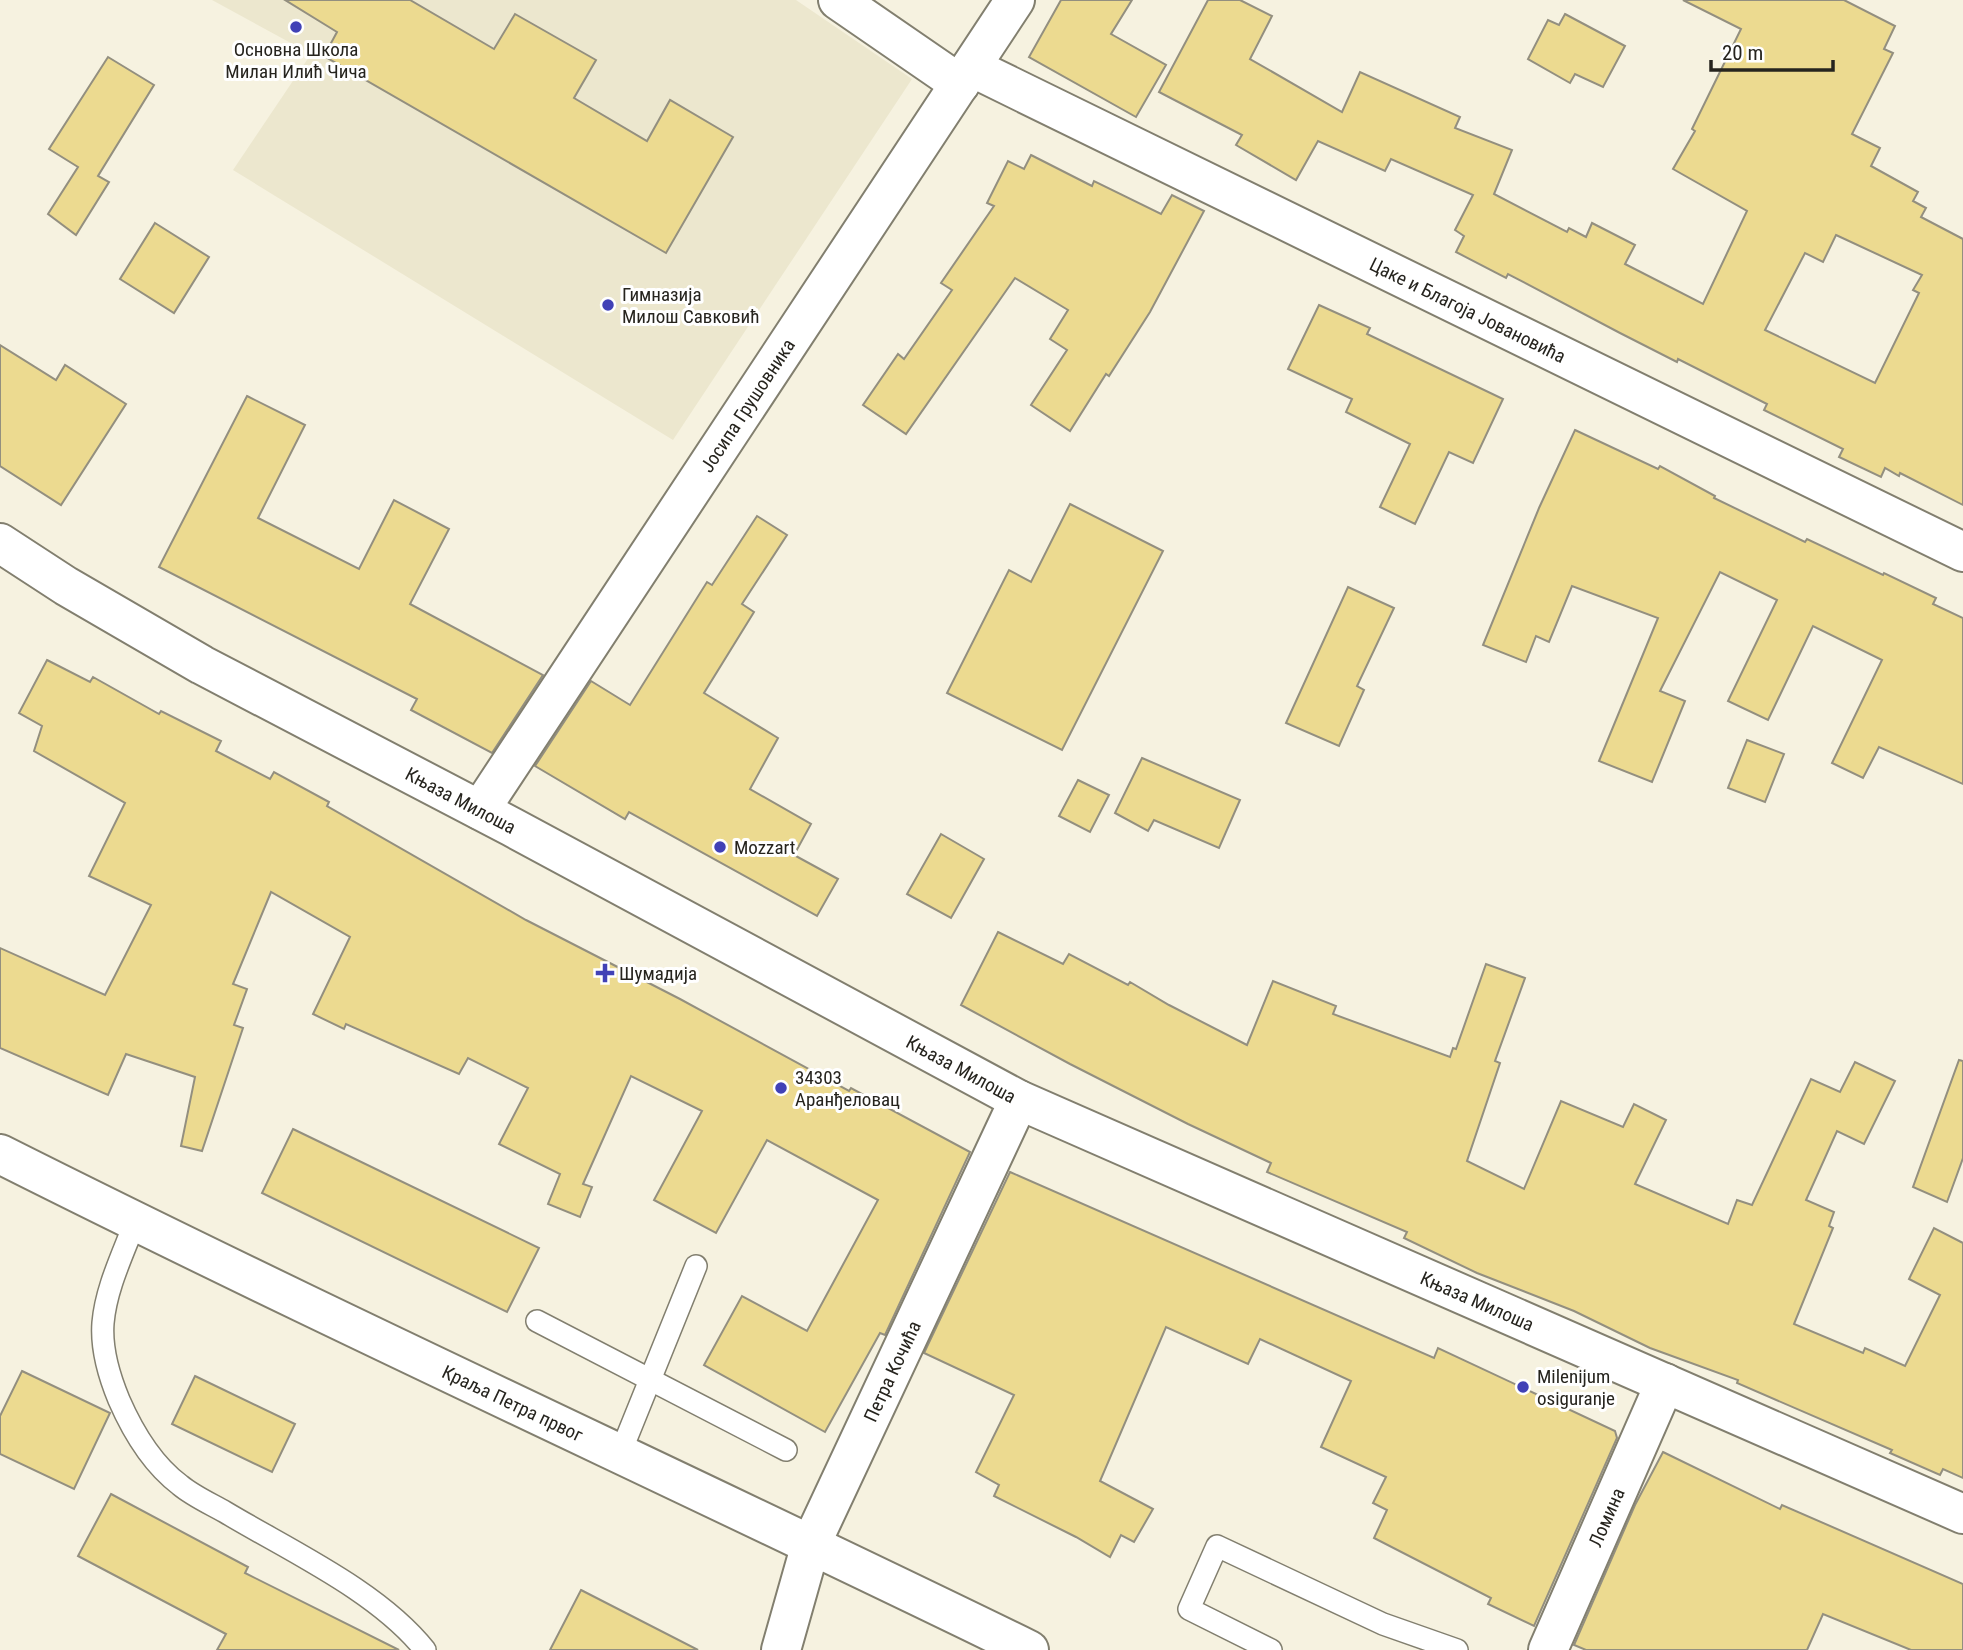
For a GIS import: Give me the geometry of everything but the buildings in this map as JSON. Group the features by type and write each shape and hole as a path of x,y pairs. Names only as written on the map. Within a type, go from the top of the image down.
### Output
{"street":[{"name":"Цаке и Благоја Јовановића","path":"838,0 966,76 1963,552"},
{"name":"Јосипа Грушовника","path":"480,810 1015,0"},
{"name":"Књаза Милоша","path":"0,543 66,586 202,665 480,810 1019,1100 1963,1514"},
{"name":"Петра Кочића","path":"781,1650 811,1544 1019,1100"},
{"name":"Краља Петра првог","path":"0,1154 135,1222 1029,1650"},
{"name":"Ломина","path":"1548,1650 1665,1383"}],"lane":[{"path":"135,1222 110,1288 103,1322 104,1353 113,1386 131,1428 156,1462 180,1486 349,1585 382,1608 425,1650"},
{"path":"620,1454 696,1266"},
{"path":"537,1321 786,1450"},
{"path":"1271,1650 1189,1608 1217,1546 1382,1623 1457,1650"}],"shaded area":[{"name":"Гимназија Милош Савковић","path":"212,0 796,0 912,79 673,440 233,170 311,54"}],"place":[{"name":"Основна Школа Милан Илић Чича","path":"296,27"},
{"name":"Гимназија Милош Савковић","path":"608,305"},
{"name":"Mozzart","path":"720,847"},
{"name":"Шумадија","path":"605,973"},
{"name":"34303 Аранђеловац","path":"781,1088"},
{"name":"Milenijum osiguranje","path":"1523,1387"}]}
